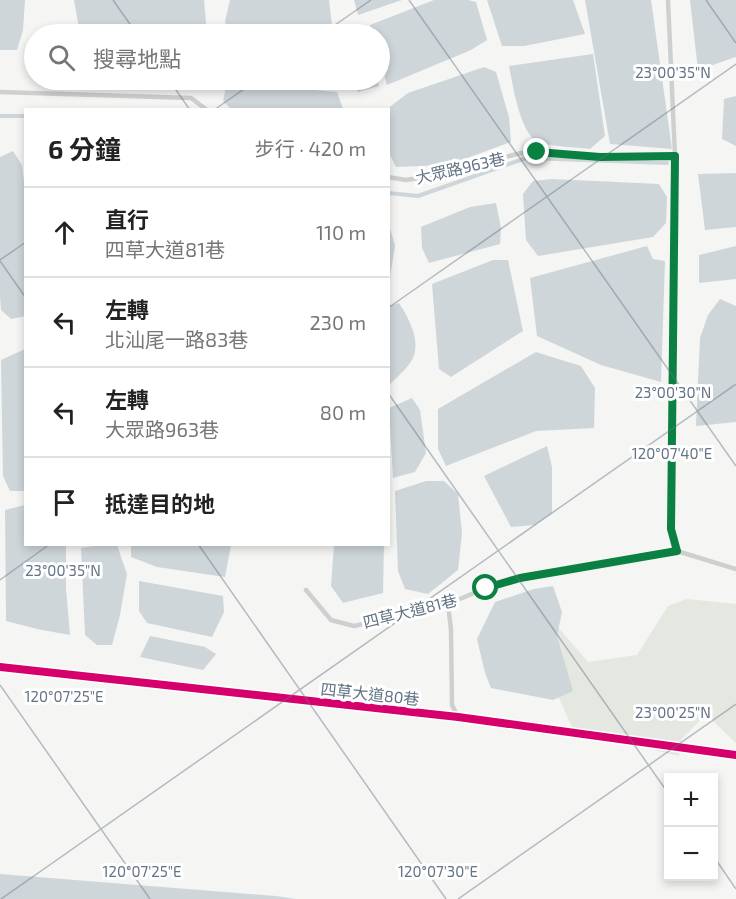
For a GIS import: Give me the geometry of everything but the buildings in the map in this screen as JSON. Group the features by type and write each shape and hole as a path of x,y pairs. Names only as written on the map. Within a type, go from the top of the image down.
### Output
{"lane":[{"path":"668,0 675,156 671,529 677,551"},
{"path":"0,92 191,98 204,108"},
{"name":"大眾路963巷","path":"390,177 406,180 432,176 521,153 600,157 675,156"},
{"name":"四草大道81巷","path":"306,590 331,620 354,626 448,604 486,588 520,578 677,551 736,568"},
{"path":"448,604 451,630 452,705 458,717"},
{"name":"四草大道80巷","path":"0,667 458,717 736,755"}],"shaded area":[{"path":"0,0 25,0 23,30 17,50 0,50"},
{"path":"74,0 204,0 206,24 78,24"},
{"path":"230,0 329,0 332,24 226,24"},
{"path":"354,0 402,0 358,15"},
{"path":"434,0 468,0 476,2 487,40 471,50 390,84 390,24 373,24"},
{"path":"487,0 573,0 585,34 524,46 502,46"},
{"path":"585,0 651,0 672,149 610,144"},
{"path":"690,0 736,0 736,57 698,70"},
{"path":"593,54 605,136 590,149 551,145 532,138 518,109 509,66"},
{"path":"484,67 496,72 509,117 511,142 448,165 396,167 390,155 388,108 408,93"},
{"path":"225,90 315,90 337,92 343,108 230,108 223,101"},
{"path":"736,96 736,146 722,139 724,99"},
{"path":"13,151 22,165 24,182 24,316 11,319 1,310 0,296 0,157"},
{"path":"736,173 736,227 705,230 698,174"},
{"path":"552,179 659,184 667,197 666,223 653,237 538,256 526,240 523,194 533,181"},
{"path":"496,203 501,228 500,244 429,263 422,248 421,227 470,207"},
{"path":"390,228 395,246 390,277"},
{"path":"647,246 653,259 665,261 661,382 601,365 537,336 530,278"},
{"path":"736,246 736,279 699,283 699,255"},
{"path":"493,260 508,260 523,331 451,377 439,369 432,284"},
{"path":"720,299 736,306 736,422 696,426 700,338 708,315"},
{"path":"399,303 413,331 416,346 412,360 390,384 390,306"},
{"path":"24,349 24,491 10,491 3,476 1,360"},
{"path":"536,352 581,366 595,388 594,428 536,431 446,466 438,449 438,409"},
{"path":"412,398 420,410 426,453 415,472 393,478 390,426 390,408"},
{"path":"547,446 552,467 552,513 534,525 511,527 484,476"},
{"path":"426,481 444,481 458,494 462,533 458,570 428,594 405,589 398,571 395,491"},
{"path":"24,505 24,546 66,546 66,588 70,635 6,621 5,510"},
{"path":"117,546 127,574 112,645 97,645 85,635 81,548"},
{"path":"131,546 231,546 225,577 157,567 131,557"},
{"path":"334,546 384,546 383,593 343,603 331,586"},
{"path":"139,581 223,596 224,612 212,637 147,623 139,611"},
{"path":"553,586 562,612 557,636 573,691 553,700 491,688 477,639 495,602 534,589"},
{"path":"687,599 736,604 736,743 706,714 681,740 679,756 574,731 542,661 552,620 588,662 637,655 668,606"},
{"path":"150,636 205,647 216,654 203,670 140,657"},
{"path":"0,874 276,896 296,899 0,899"}],"waterway":[{"path":"0,116 24,116"},
{"path":"390,193 418,196 526,158 667,163"}],"cycle path":[{"path":"0,667 458,717 736,755"}],"route":[{"path":"486,588 520,578 677,551 671,529 675,156 600,157 537,152"}]}
